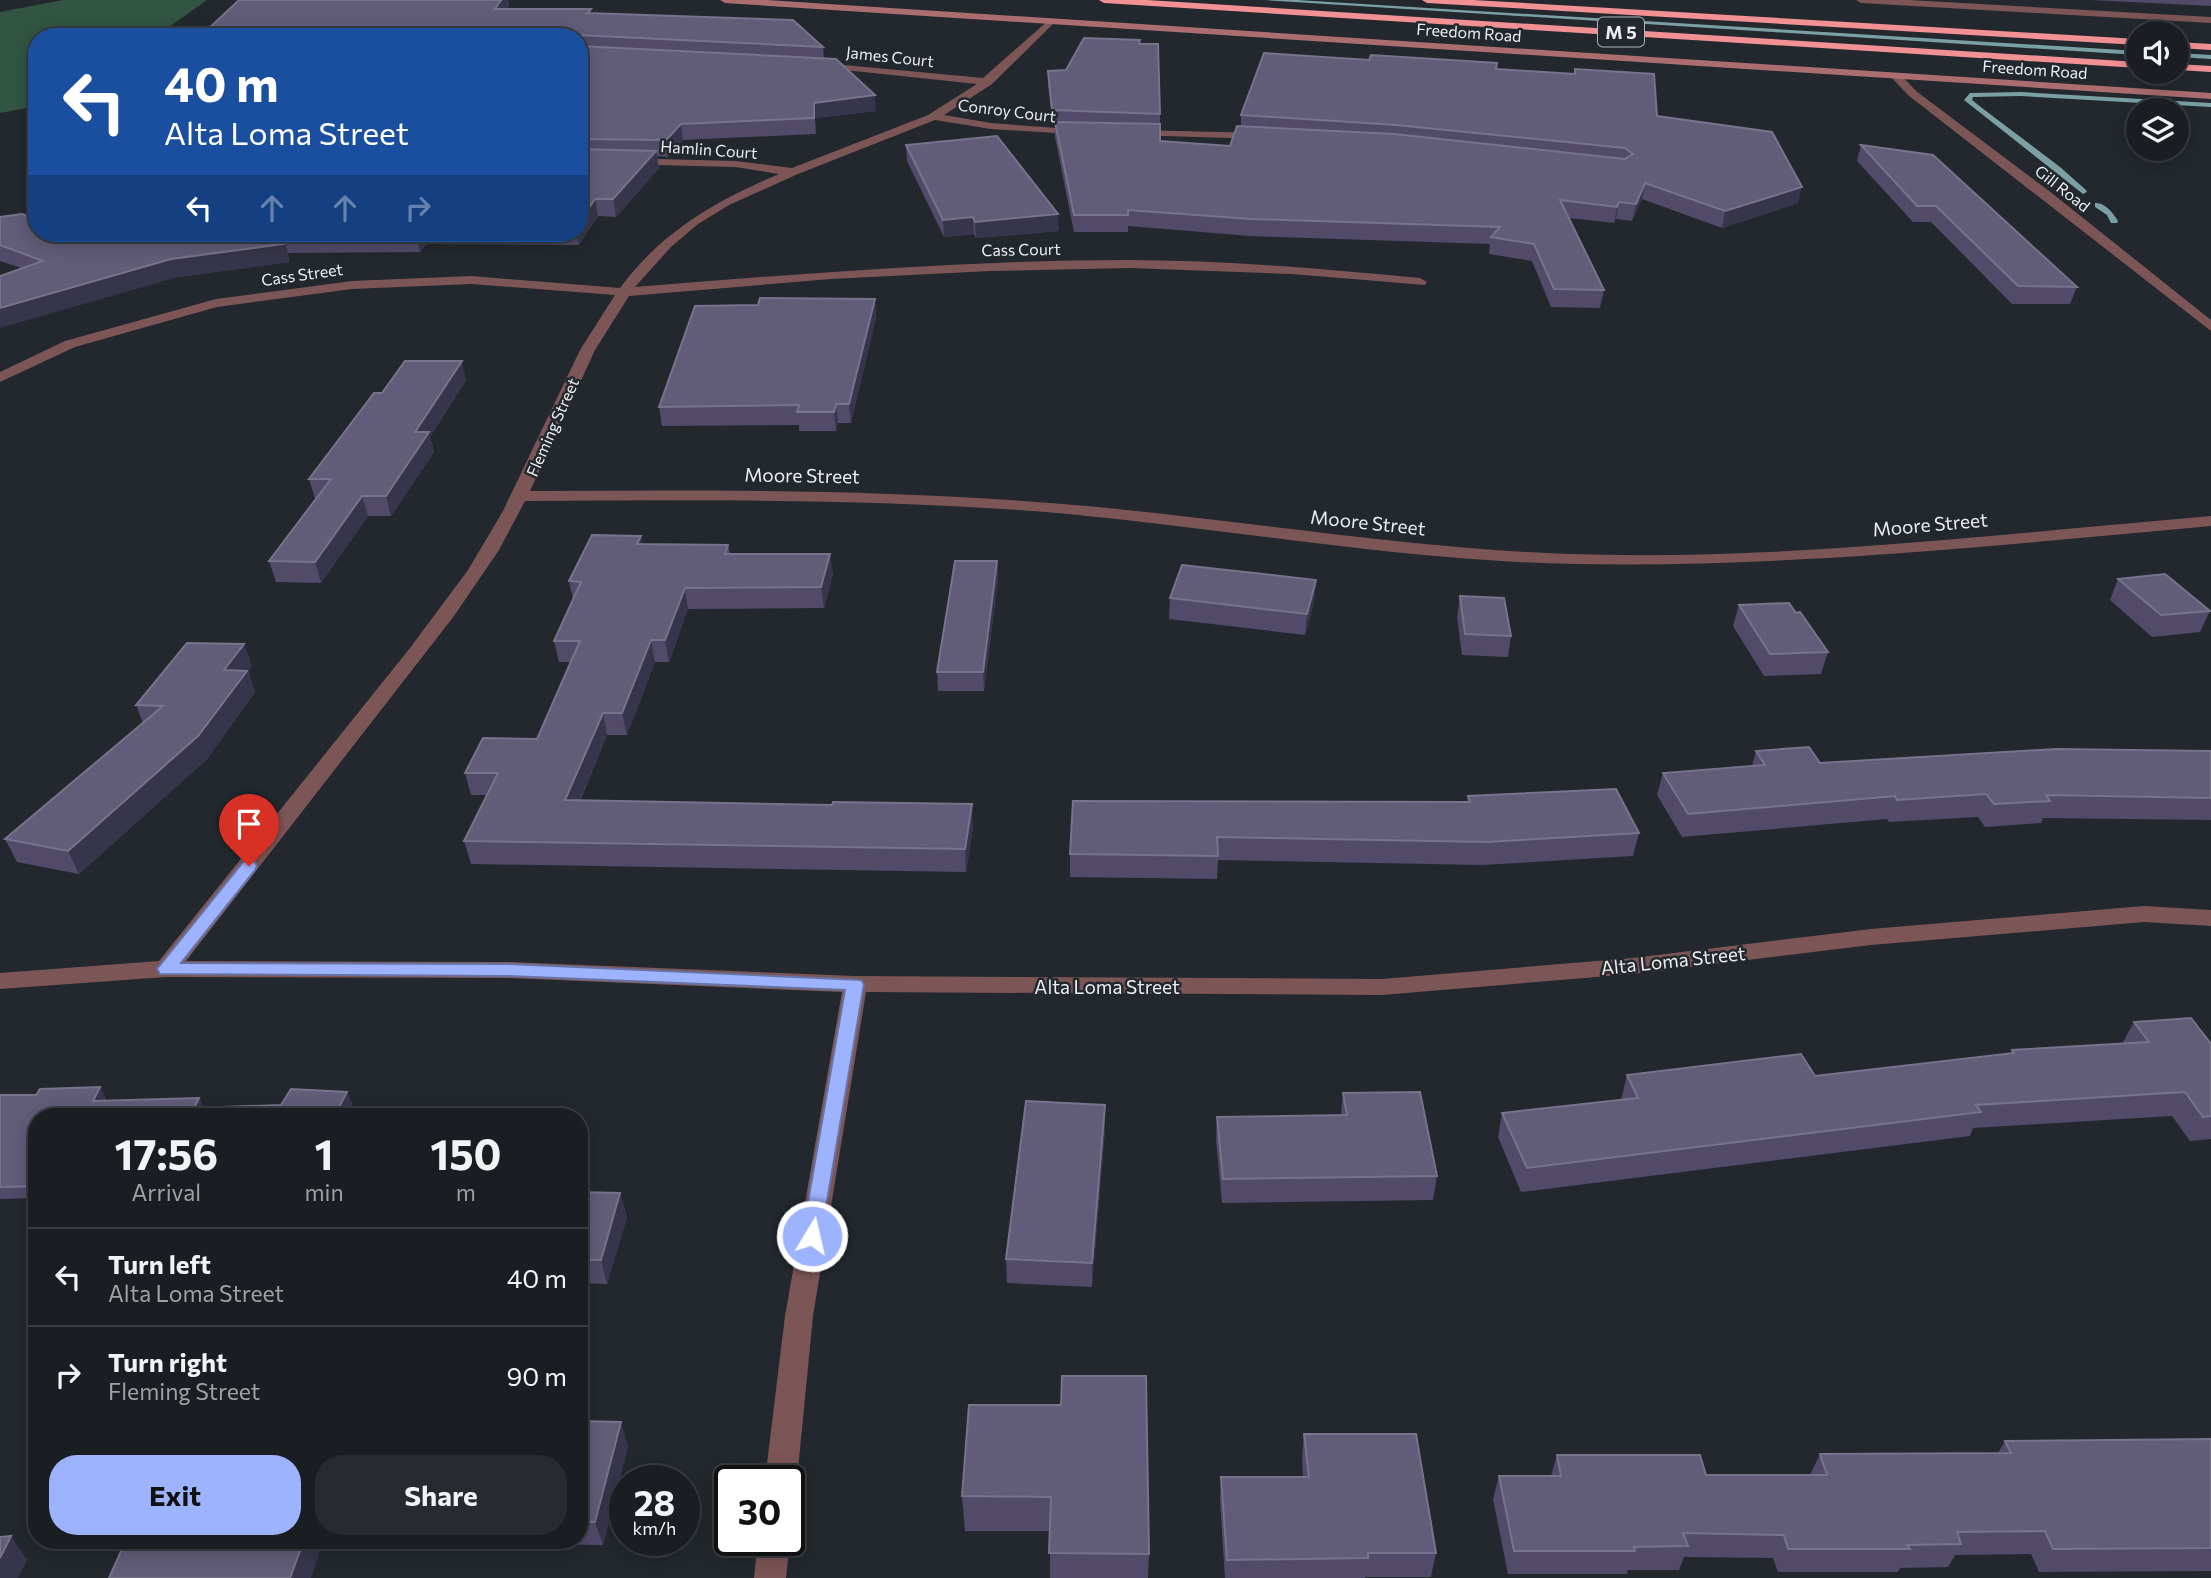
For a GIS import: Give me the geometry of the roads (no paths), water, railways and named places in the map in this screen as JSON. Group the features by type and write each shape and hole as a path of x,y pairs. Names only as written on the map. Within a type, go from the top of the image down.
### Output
{"highway":[{"name":"M 5","path":"1104,0 2126,64"},
{"name":"M 5","path":"1427,0 2126,42"},
{"path":"2189,46 2211,47"},
{"path":"2189,68 2211,69"}],"street":[{"name":"Freedom Road","path":"725,0 2211,96"},
{"path":"1861,0 2211,20"},
{"name":"Fleming Street","path":"166,969 422,645 488,552 521,496 591,342 622,292 669,242 703,217 793,172 933,116 988,82 1051,21"},
{"name":"James Court","path":"804,64 988,82"},
{"name":"Gill Road","path":"1895,75 1912,93 2049,197 2211,327"},
{"name":"Conroy Court","path":"933,116 1028,130 1103,133"},
{"path":"1116,133 1278,137"},
{"name":"Hamlin Court","path":"588,160 735,164 793,172"},
{"name":"Cass Court","path":"622,292 910,271 1130,264 1292,271 1420,282"},
{"name":"Cass Street","path":"0,378 70,344 216,303 352,285 471,280 622,292"},
{"name":"Moore Street","path":"521,496 785,495 938,499 1178,520 1395,546 1573,559 1689,558 1867,550 2211,521"},
{"name":"Alta Loma Street","path":"0,981 166,969 509,970 855,984 1382,987 1633,966 1871,937 2130,915 2211,918"},
{"path":"783,1465 799,1316 855,984"},
{"path":"770,1578 772,1556"}],"waterway":[{"path":"1267,0 2126,52"},
{"path":"2189,56 2211,57"},
{"path":"2083,192 1979,110 1968,100 1970,95 2021,94 2211,105"},
{"path":"2098,205 2110,214 2114,221"}]}
